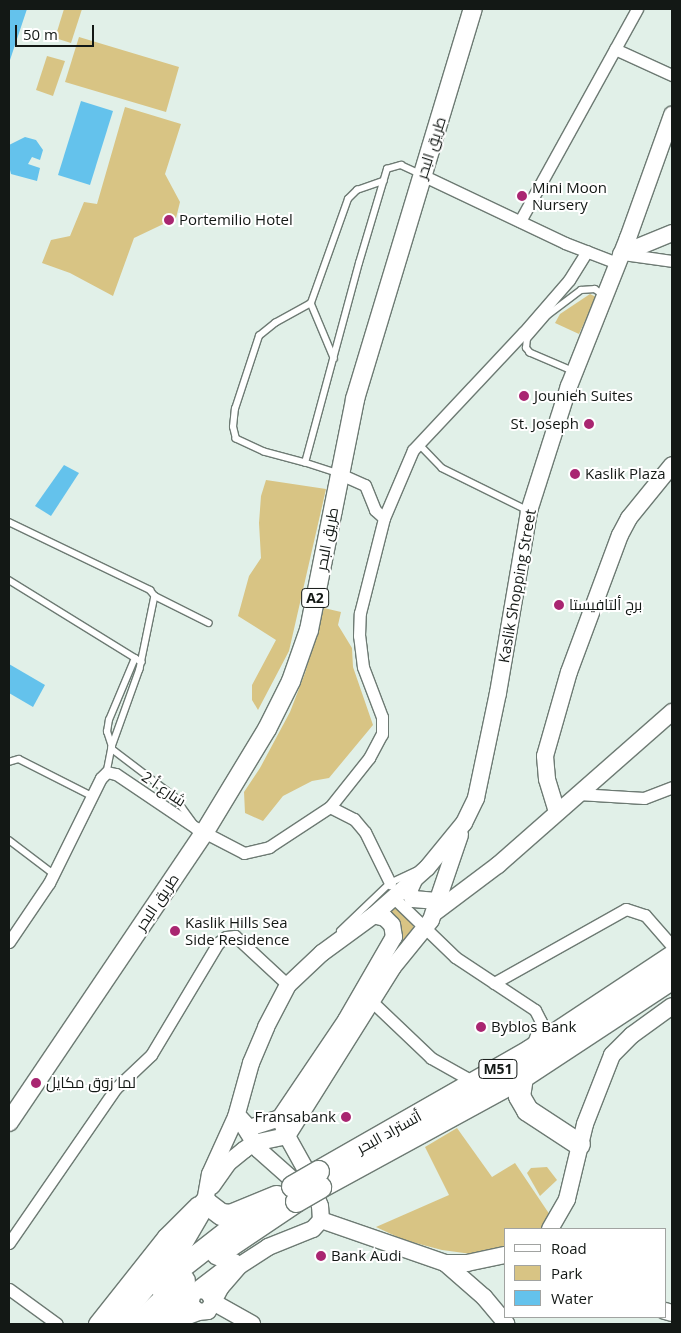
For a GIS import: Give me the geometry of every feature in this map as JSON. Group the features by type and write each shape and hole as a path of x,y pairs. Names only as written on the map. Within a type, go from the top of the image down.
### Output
{"highway":[{"name":"أتستراد البحر","path":"319,1179 530,1050 672,956"},
{"name":"أتستراد البحر","path":"118,1324 192,1256 288,1194 522,1077 672,978"},
{"path":"522,1077 519,1096 527,1110 579,1144"},
{"name":"أتستراد البحر","path":"136,1324 288,1194"},
{"path":"113,1324 181,1243 204,1202 222,1214 230,1215 288,1194"}],"main road":[{"name":"طريق البحر","path":"9,1122 267,729 300,656 311,621 354,399 473,9"},
{"name":"Kaslik Shopping Street","path":"204,1202 210,1174 241,1101 266,1026 288,985 322,953 374,915 392,890 414,880 427,868 464,823 482,775 529,510 574,372 672,115"},
{"path":"619,258 672,233"},
{"path":"557,812 547,779 545,756 569,672 620,535 629,518 672,466"},
{"path":"436,907 498,865 672,712"},
{"path":"244,1126 261,1126 280,1118 367,997 424,929 436,907 464,823"},
{"path":"414,880 409,891 413,899 436,907"},
{"path":"96,1324 166,1237 195,1206 204,1202 228,1163 254,1143 287,1136 367,997 394,937 392,925 385,918 374,915"},
{"path":"551,1228 567,1199 579,1144 612,1055 632,1035 672,1006"},
{"path":"156,1324 194,1292 248,1253 314,1217 314,1208 305,1191 266,1157 254,1143 240,1116 241,1101"},
{"path":"167,1324 207,1307 239,1266 268,1247 313,1229 321,1220 320,1206 304,1164 287,1136 280,1118"},
{"path":"228,1163 266,1157"},
{"path":"321,1220 445,1263 467,1263 503,1254"},
{"path":"445,1263 484,1297 507,1324"},
{"path":"194,1292 207,1291 207,1307"},
{"path":"207,1307 234,1324"},
{"path":"207,1307 252,1324"}],"street":[{"path":"520,221 637,9"},
{"path":"615,49 672,75"},
{"path":"422,175 587,252 619,258 672,262"},
{"path":"530,1050 540,1026 538,1013 455,957 424,929 392,890 365,832 354,819 330,807 368,758 382,734 382,717 362,666 359,636 360,613 384,518 406,461 419,444 523,333 569,280 587,252"},
{"path":"340,474 365,485 375,510 384,518"},
{"path":"9,942 54,874 92,796 107,772"},
{"name":"شارع أ 2","path":"107,772 116,774 200,831 239,852 258,852 330,807"},
{"path":"578,794 644,798 672,787"},
{"path":"494,982 626,909 644,914 672,946"},
{"path":"9,1243 116,1088 151,1055 218,943 226,937 235,936 288,985"},
{"path":"367,997 432,1058 452,1072 476,1082"},
{"path":"9,1289 57,1324"}],"lane":[{"path":"305,463 382,181 387,169 394,164 422,175"},
{"path":"340,474 264,452 236,439 233,418 260,336 275,323 311,303 348,199 357,190 382,181"},
{"path":"574,372 530,354 526,348 527,339 548,316 581,290 595,289 604,295"},
{"path":"311,303 334,358"},
{"path":"419,444 442,468 529,510"},
{"path":"9,522 150,590 155,596 209,623"},
{"path":"9,580 142,662"},
{"path":"107,772 112,748 142,662 155,596"},
{"path":"135,658 109,720 107,732 112,748 174,796 200,831"},
{"path":"9,762 19,759 92,796"},
{"path":"9,840 54,874"},
{"path":"322,953 331,940 392,890 427,868"}],"green space":[{"path":"64,9 82,9 71,43 55,38"},
{"path":"79,37 179,67 166,112 65,82"},
{"path":"47,56 65,61 53,96 36,90"},
{"path":"125,107 181,124 165,174 180,202 176,218 134,238 113,296 70,273 42,263 51,240 70,236 84,202 97,204"},
{"path":"590,294 596,297 579,334 555,323 560,314"},
{"path":"266,480 326,489 289,651 258,710 252,700 252,685 276,640 238,616 249,576 261,558 259,523 261,496"},
{"path":"324,608 341,612 338,625 352,648 353,667 373,725 329,778 312,781 283,796 263,821 245,813 244,792 260,768 290,712 305,673"},
{"path":"397,904 413,921 413,928 376,984 398,934 389,913"},
{"path":"457,1128 492,1177 515,1163 552,1218 543,1228 503,1228 503,1249 479,1255 442,1250 404,1240 376,1227 449,1195 425,1147"},
{"path":"547,1167 557,1180 540,1196 527,1173 531,1168"}],"water":[{"path":"9,9 27,9 9,63"},
{"path":"81,101 113,111 90,185 58,175"},
{"path":"25,137 36,140 43,150 40,160 32,157 28,164 40,168 37,181 11,174 9,145"},
{"path":"64,465 79,473 51,516 35,506"},
{"path":"9,664 45,685 33,707 9,693"}],"place":[{"name":"Mini Moon Nursery","path":"522,196"},
{"name":"Portemilio Hotel","path":"169,220"},
{"name":"Jounieh Suites","path":"524,396"},
{"name":"St. Joseph","path":"589,424"},
{"name":"Kaslik Plaza","path":"575,474"},
{"name":"برج ألتافيستا","path":"559,605"},
{"name":"Kaslik Hills Sea Side Residence","path":"175,931"},
{"name":"Byblos Bank","path":"481,1027"},
{"name":"لما زوق مكايل","path":"36,1083"},
{"name":"Fransabank","path":"346,1117"},
{"name":"Bank Audi","path":"321,1256"}]}
